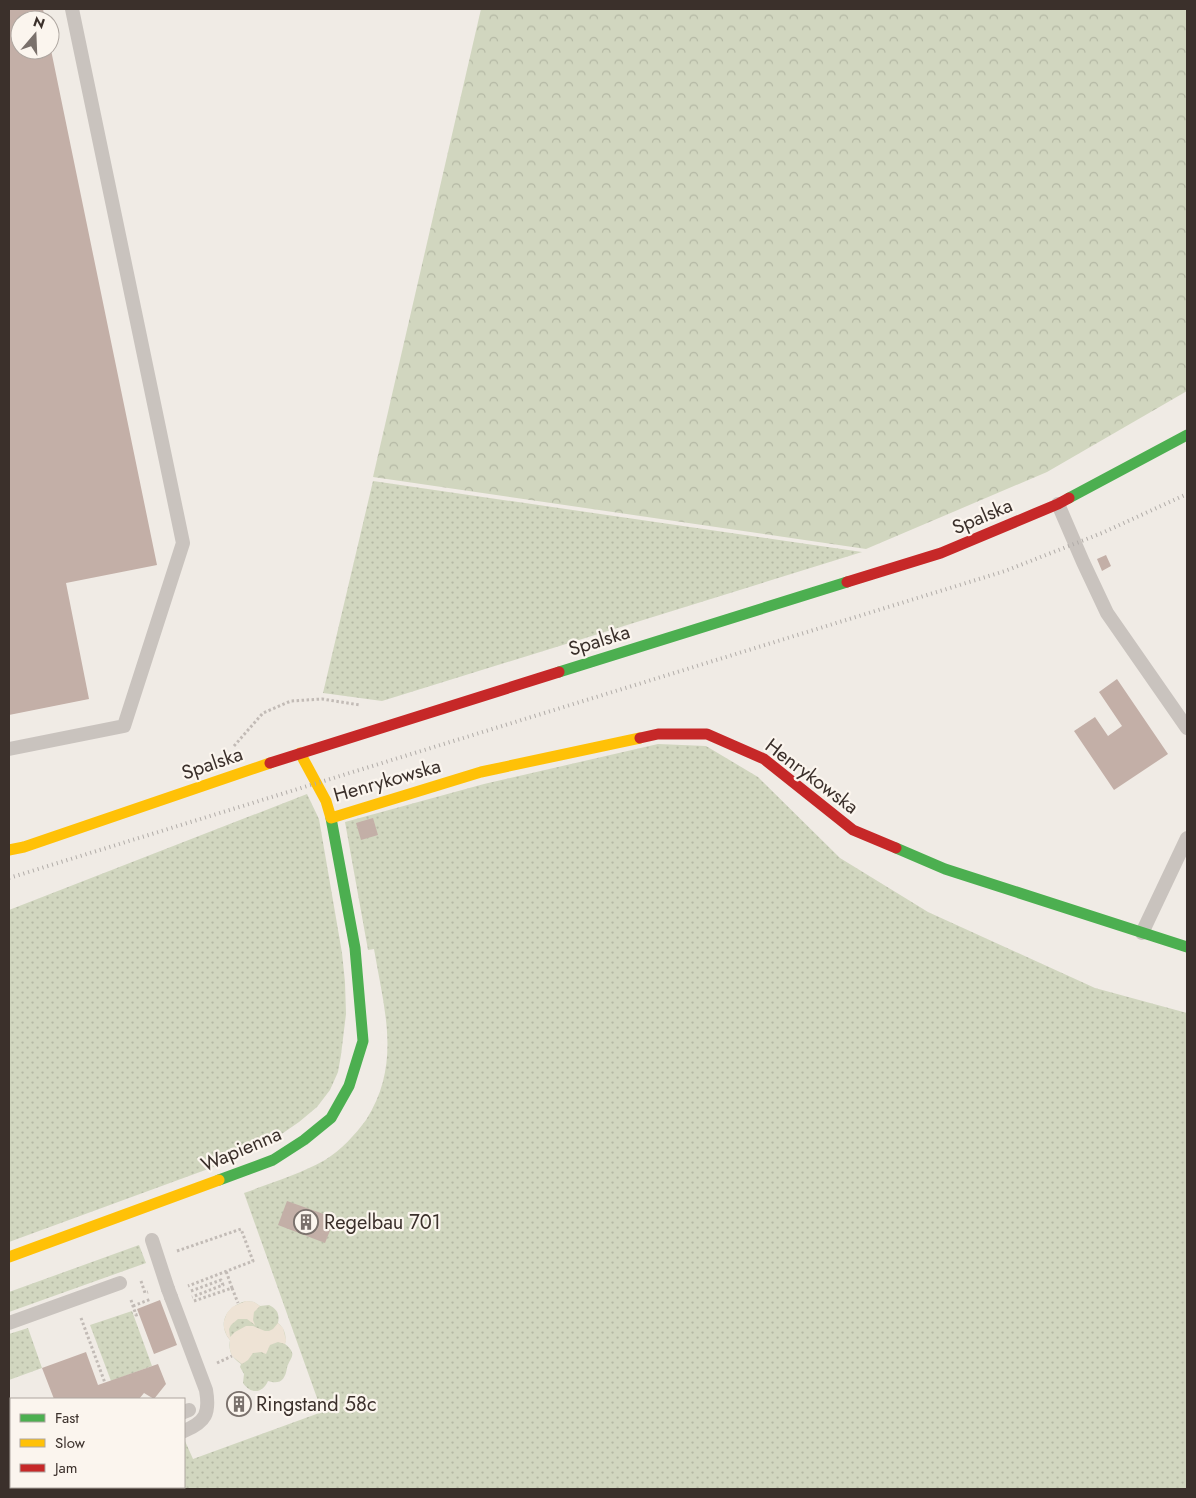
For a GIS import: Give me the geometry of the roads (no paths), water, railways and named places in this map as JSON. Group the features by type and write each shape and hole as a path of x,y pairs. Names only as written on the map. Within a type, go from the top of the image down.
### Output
{"street":[{"name":"Spalska","path":"9,850 24,847 300,753 941,553 1058,504 1187,435"},
{"name":"Henrykowska","path":"300,753 317,784 331,818 481,772 658,734 707,734 764,759 853,830 945,869 1187,947"},
{"name":"Wapienna","path":"9,1256 273,1160 304,1140 331,1118 349,1086 363,1041 355,948 331,818"}],"lane":[{"path":"9,749 124,726 183,543 72,9"},
{"path":"1058,504 1082,562 1107,613 1186,723"},
{"path":"1142,933 1187,838"},
{"path":"152,1240 206,1390 208,1404 205,1416 197,1426 185,1432"},
{"path":"9,1323 120,1284"}],"railway":[{"path":"9,878 1005,571 1102,533 1187,494"}],"place":[{"name":"Regelbau 701","path":"306,1222"},
{"name":"Ringstand 58c","path":"239,1404"}]}
